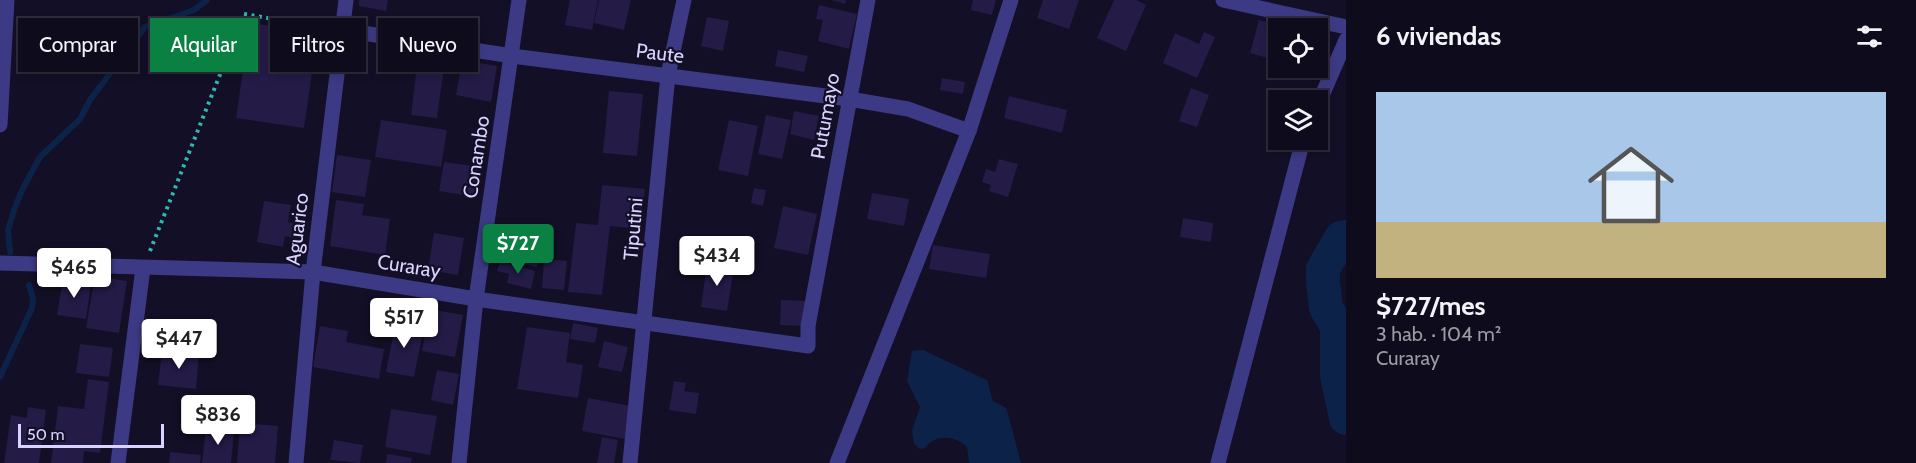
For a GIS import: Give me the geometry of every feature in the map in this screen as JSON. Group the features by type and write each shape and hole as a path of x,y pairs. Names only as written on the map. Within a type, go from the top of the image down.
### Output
{"street":[{"path":"0,125 7,0"},
{"name":"Aguarico","path":"344,18 346,0"},
{"name":"Conambo","path":"459,463 476,299 519,0"},
{"name":"Tiputini","path":"630,463 668,75 684,0"},
{"name":"Putumayo","path":"808,346 808,326 868,0"},
{"path":"837,463 969,131 1011,0"},
{"path":"1223,0 1346,27"},
{"name":"Paute","path":"366,34 512,56 849,99 908,109 969,131"},
{"path":"1324,90 1346,40"},
{"name":"Aguarico","path":"296,463 313,272 338,72"},
{"path":"1218,463 1300,150"},
{"name":"Curaray","path":"0,263 313,272 476,299 645,321 808,346"},
{"path":"118,463 143,268"}],"path":[{"path":"143,268 244,14 270,18"}],"water":[{"path":"923,350 987,380 993,401 1006,408 1021,463 969,463 967,447 951,438 934,440 925,448 920,449 914,444 912,430 920,407 907,381 912,351"}],"building":[{"path":"359,0 388,0 386,11 359,6"},
{"path":"570,0 598,0 592,30 565,25"},
{"path":"599,0 631,0 624,30 594,23"},
{"path":"832,0 846,0 845,4"},
{"path":"973,0 996,0 992,15 971,10"},
{"path":"1043,0 1079,0 1069,29 1037,18"},
{"path":"1114,0 1136,0 1146,5 1126,51 1097,38"},
{"path":"819,5 857,14 849,49 818,41 823,20 816,19"},
{"path":"707,17 729,21 723,51 701,46"},
{"path":"1259,20 1268,23 1268,58 1250,53"},
{"path":"258,24 270,26 270,72 312,72 304,128 236,118 243,72 258,72"},
{"path":"1204,32 1215,37 1197,78 1163,63 1175,33 1199,44"},
{"path":"778,50 808,56 804,72 775,66"},
{"path":"478,63 497,66 491,102 456,95 460,72 478,72"},
{"path":"403,72 443,72 437,118 411,115 416,74"},
{"path":"942,78 965,82 963,94 940,90"},
{"path":"1191,88 1209,95 1197,127 1179,121"},
{"path":"609,91 643,94 637,156 603,153"},
{"path":"1009,96 1067,110 1062,133 1004,118"},
{"path":"794,111 819,116 814,140 790,134"},
{"path":"766,115 791,120 782,159 758,154"},
{"path":"381,120 447,130 441,167 375,157"},
{"path":"729,120 758,126 748,176 718,170"},
{"path":"337,155 371,160 365,197 332,192"},
{"path":"999,159 1018,164 1008,197 989,191 991,185 982,182 986,169 995,172"},
{"path":"444,162 480,167 476,197 439,191"},
{"path":"602,185 645,189 640,229 610,226 602,295 568,292 576,223 598,225"},
{"path":"754,188 766,190 763,206 751,203"},
{"path":"872,193 909,199 904,226 867,219"},
{"path":"336,200 364,204 362,215 390,219 385,255 330,246"},
{"path":"264,201 291,205 288,222 296,224 294,238 285,236 283,247 257,242"},
{"path":"783,206 817,214 808,255 774,248"},
{"path":"1183,218 1213,223 1211,242 1180,237"},
{"path":"510,227 522,229 518,247 540,252 537,267 502,259"},
{"path":"434,233 464,238 458,275 428,270"},
{"path":"933,245 990,254 986,278 929,269"},
{"path":"544,259 567,261 564,290 542,288"},
{"path":"500,262 535,271 531,289 507,283 509,274 497,271"},
{"path":"707,264 734,268 727,311 701,307"},
{"path":"95,276 127,281 119,333 86,328"},
{"path":"63,279 91,284 86,319 57,315"},
{"path":"781,300 808,301 806,326 780,325"},
{"path":"430,309 463,315 455,357 422,351"},
{"path":"397,315 412,317 409,335 422,337 414,377 386,372"},
{"path":"573,323 598,328 595,343 570,339"},
{"path":"320,326 348,331 346,342 384,349 379,379 313,367"},
{"path":"527,327 570,333 566,362 583,365 578,398 517,389"},
{"path":"604,341 628,347 622,372 598,367"},
{"path":"80,344 113,348 109,377 76,373"},
{"path":"162,350 199,354 196,389 158,385"},
{"path":"437,370 459,374 453,405 431,400"},
{"path":"88,379 109,382 100,453 84,451 83,463 51,463 58,406 84,409"},
{"path":"674,381 686,383 684,391 699,393 696,414 669,410"},
{"path":"588,398 631,406 625,439 582,431"},
{"path":"28,407 46,410 39,463 4,463 11,415 27,418"},
{"path":"391,409 437,416 430,455 385,447"},
{"path":"240,423 278,426 275,463 237,463"},
{"path":"206,428 234,431 231,463 202,463"},
{"path":"602,437 618,440 614,463 597,463"},
{"path":"334,440 363,445 360,463 330,460"},
{"path":"170,452 201,455 200,463 169,463"},
{"path":"387,454 412,458 411,463 386,463"}],"waterway":[{"path":"10,252 8,230 14,210 40,157 80,119 90,100 145,27 194,10 207,0"},
{"path":"1346,237 1341,238 1323,269 1326,308 1337,327 1337,376 1346,418"},
{"path":"0,377 32,308 33,299 29,285"}]}
